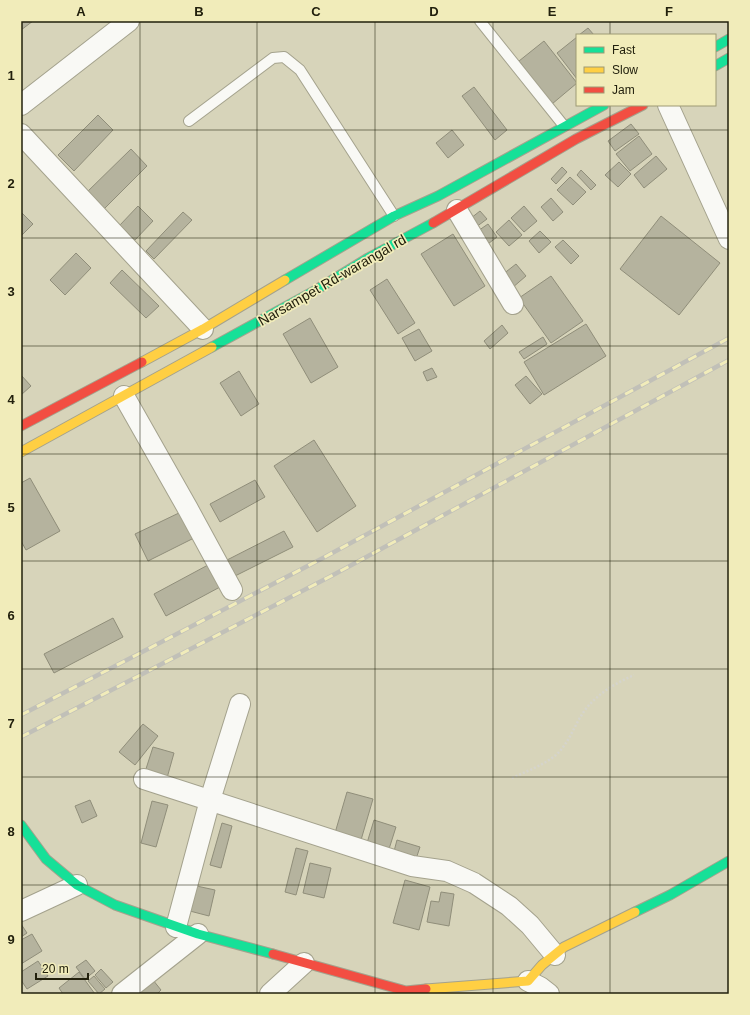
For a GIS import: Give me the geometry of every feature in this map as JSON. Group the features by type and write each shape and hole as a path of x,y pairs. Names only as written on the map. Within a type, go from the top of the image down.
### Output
{"main road":[{"path":"716,46 729,39"},
{"path":"716,65 729,58"},
{"name":"Narsampet Rd-warangal rd","path":"21,426 203,329 394,216 438,196 602,106"},
{"name":"Narsampet Rd-warangal rd","path":"21,452 316,290 368,258 457,210 576,139 641,106"},
{"path":"21,825 46,859 77,885 114,905 198,934 304,963 401,992 528,981 542,965 564,947 670,895 729,861"}],"street":[{"path":"21,105 118,24"},
{"path":"668,106 729,239"},
{"path":"21,134 203,329"},
{"path":"457,210 513,304"},
{"path":"124,396 232,590"},
{"path":"176,927 210,800 240,704"},
{"path":"144,779 412,866 447,871 467,880 509,906 530,925 555,954"},
{"path":"21,911 77,885"},
{"path":"122,994 198,934"},
{"path":"270,994 304,963"},
{"path":"528,981 540,987 549,994"}],"lane":[{"path":"480,21 564,126"},
{"path":"189,121 273,58 284,57 300,70 394,216"}],"path":[{"path":"512,778 544,763 557,754 572,734 581,716 590,703 608,688 634,675"}],"building":[{"path":"21,21 33,21 21,30"},
{"path":"588,28 593,34 580,34"},
{"path":"576,38 576,78 557,53"},
{"path":"544,41 576,82 576,84 552,104 519,61"},
{"path":"474,87 507,130 495,140 462,96"},
{"path":"98,115 113,130 74,171 58,155"},
{"path":"631,124 639,134 615,151 608,141"},
{"path":"452,130 464,145 448,158 436,143"},
{"path":"639,136 652,154 630,171 616,154"},
{"path":"131,149 147,166 102,211 85,194"},
{"path":"656,156 667,169 644,188 634,175"},
{"path":"619,162 631,174 618,187 605,175"},
{"path":"562,167 567,172 556,184 551,179"},
{"path":"581,170 596,185 591,190 577,175"},
{"path":"570,177 586,192 573,205 557,190"},
{"path":"551,198 563,212 553,221 541,207"},
{"path":"138,206 153,221 135,240 120,225"},
{"path":"524,206 537,221 524,232 511,218"},
{"path":"480,211 487,219 472,230 466,222"},
{"path":"21,212 33,224 21,236"},
{"path":"183,212 192,220 154,259 146,251"},
{"path":"661,216 720,263 679,315 620,269"},
{"path":"509,220 522,235 509,246 496,232"},
{"path":"488,224 497,237 484,247 475,233"},
{"path":"540,231 551,242 539,253 529,241"},
{"path":"453,234 485,286 454,306 421,254"},
{"path":"563,240 579,256 571,264 555,247"},
{"path":"76,253 91,268 65,295 50,280"},
{"path":"516,264 526,276 512,288 502,275"},
{"path":"122,270 159,306 146,318 110,283"},
{"path":"551,276 583,321 551,343 519,298"},
{"path":"387,279 415,323 398,334 370,290"},
{"path":"310,318 338,367 311,383 283,334"},
{"path":"586,324 606,356 544,395 524,362"},
{"path":"502,325 508,333 490,349 484,341"},
{"path":"419,329 432,351 415,361 402,338"},
{"path":"543,337 547,344 524,359 519,352"},
{"path":"432,368 437,377 427,381 423,372"},
{"path":"239,371 259,404 241,416 220,383"},
{"path":"21,375 31,386 21,395"},
{"path":"526,376 542,394 530,404 515,385"},
{"path":"314,440 356,506 317,532 274,466"},
{"path":"30,478 60,531 26,550 21,541 21,483"},
{"path":"255,480 265,497 220,522 210,504"},
{"path":"181,512 194,538 148,561 135,534"},
{"path":"284,531 293,547 235,576 227,560"},
{"path":"208,565 220,587 166,616 154,594"},
{"path":"113,618 123,637 54,673 44,654"},
{"path":"143,724 158,736 135,765 119,752"},
{"path":"153,747 174,753 167,778 145,772"},
{"path":"347,792 373,799 361,840 335,833"},
{"path":"90,800 97,816 82,823 75,806"},
{"path":"152,801 168,805 156,847 141,843"},
{"path":"374,820 396,827 389,849 367,843"},
{"path":"222,823 232,826 221,868 210,865"},
{"path":"397,840 420,847 415,862 393,855"},
{"path":"296,848 308,851 296,895 285,892"},
{"path":"310,863 331,868 324,898 303,893"},
{"path":"405,880 430,887 419,930 393,923"},
{"path":"192,885 215,890 209,916 186,910"},
{"path":"441,892 454,894 449,926 427,922 431,901 439,902"},
{"path":"21,924 27,933 21,937"},
{"path":"32,934 42,951 21,964 21,940"},
{"path":"86,960 95,971 85,979 76,967"},
{"path":"38,961 48,976 27,989 21,980 21,972"},
{"path":"101,969 113,982 106,988 95,975"},
{"path":"79,972 95,994 63,994 59,988"},
{"path":"94,976 105,989 99,994 88,981"},
{"path":"153,980 161,990 157,994 137,993"}],"railway":[{"path":"21,715 323,558 729,338"},
{"path":"21,737 335,574 729,360"}],"traffic: fast":[{"path":"716,46 729,39"},
{"path":"716,65 729,58"},
{"path":"285,280 394,216 438,196 602,106"},
{"path":"212,347 316,290 368,258 433,223"},
{"path":"21,825 46,859 77,885 115,905 198,934 273,954"},
{"path":"635,912 670,895 729,861"}],"traffic: slow":[{"path":"142,362 203,329 285,280"},
{"path":"21,452 212,347"},
{"path":"426,989 528,981 542,965 564,947 635,912"}],"traffic: jam":[{"path":"433,223 576,139 641,106"},
{"path":"21,426 142,362"},
{"path":"273,954 406,991 426,989"}]}
